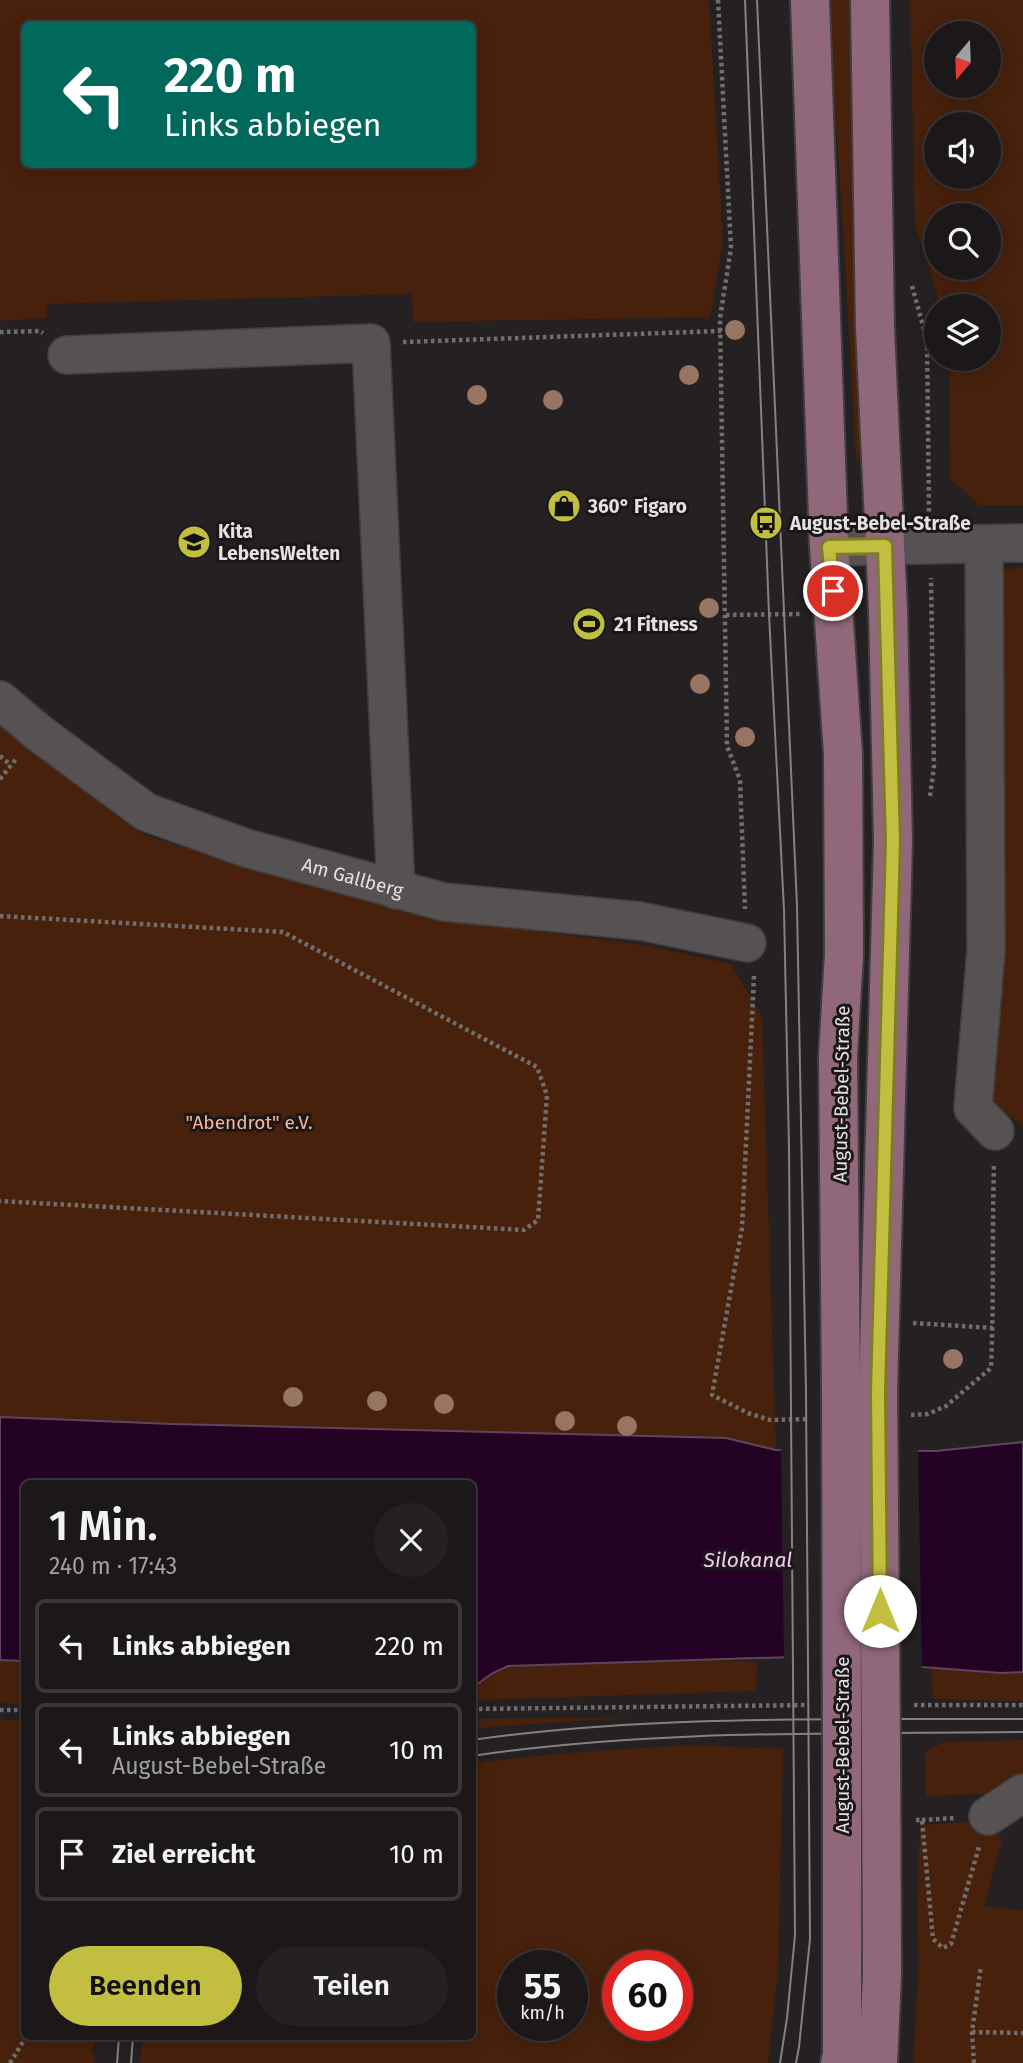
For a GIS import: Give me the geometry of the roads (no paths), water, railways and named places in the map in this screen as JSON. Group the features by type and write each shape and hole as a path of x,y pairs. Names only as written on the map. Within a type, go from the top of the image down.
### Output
{"main road":[{"name":"August-Bebel-Straße","path":"810,0 829,547 843,754 844,954 838,1056 881,1748 882,1975 878,2063"},
{"name":"August-Bebel-Straße","path":"840,2063 842,1748 893,841 885,546 875,328 870,0"}],"street":[{"path":"67,355 371,343 396,890"},
{"path":"829,547 1023,543"},
{"path":"984,544 986,950 974,1108 995,1131"},
{"name":"Am Gallberg","path":"0,700 39,733 146,812 246,848 444,902 640,921 747,943"},
{"path":"988,1815 1023,1793"}],"water":[{"name":"Silokanal","path":"0,1417 726,1438 776,1450 936,1451 1023,1442 1023,1672 1001,1673 791,1657 508,1666 479,1683 476,1682 476,1480 21,1480 21,1661 0,1660"}],"tram line":[{"path":"745,0 769,614 784,910 789,1148 795,1935 780,2063"},
{"path":"757,0 797,906 806,1392 810,1939 796,2063"},
{"path":"476,1740 679,1722 1023,1719"},
{"path":"476,1755 540,1747 678,1737 1023,1732"},
{"path":"117,2063 119,2040"},
{"path":"131,2063 133,2040"}],"place":[{"name":"360° Figaro","path":"564,506"},
{"name":"August-Bebel-Straße","path":"766,523"},
{"name":"Kita LebensWelten","path":"194,542"},
{"name":"21 Fitness","path":"589,624"}],"park label":[{"name":"\"Abendrot\" e.V.","path":"249,1122"}]}
